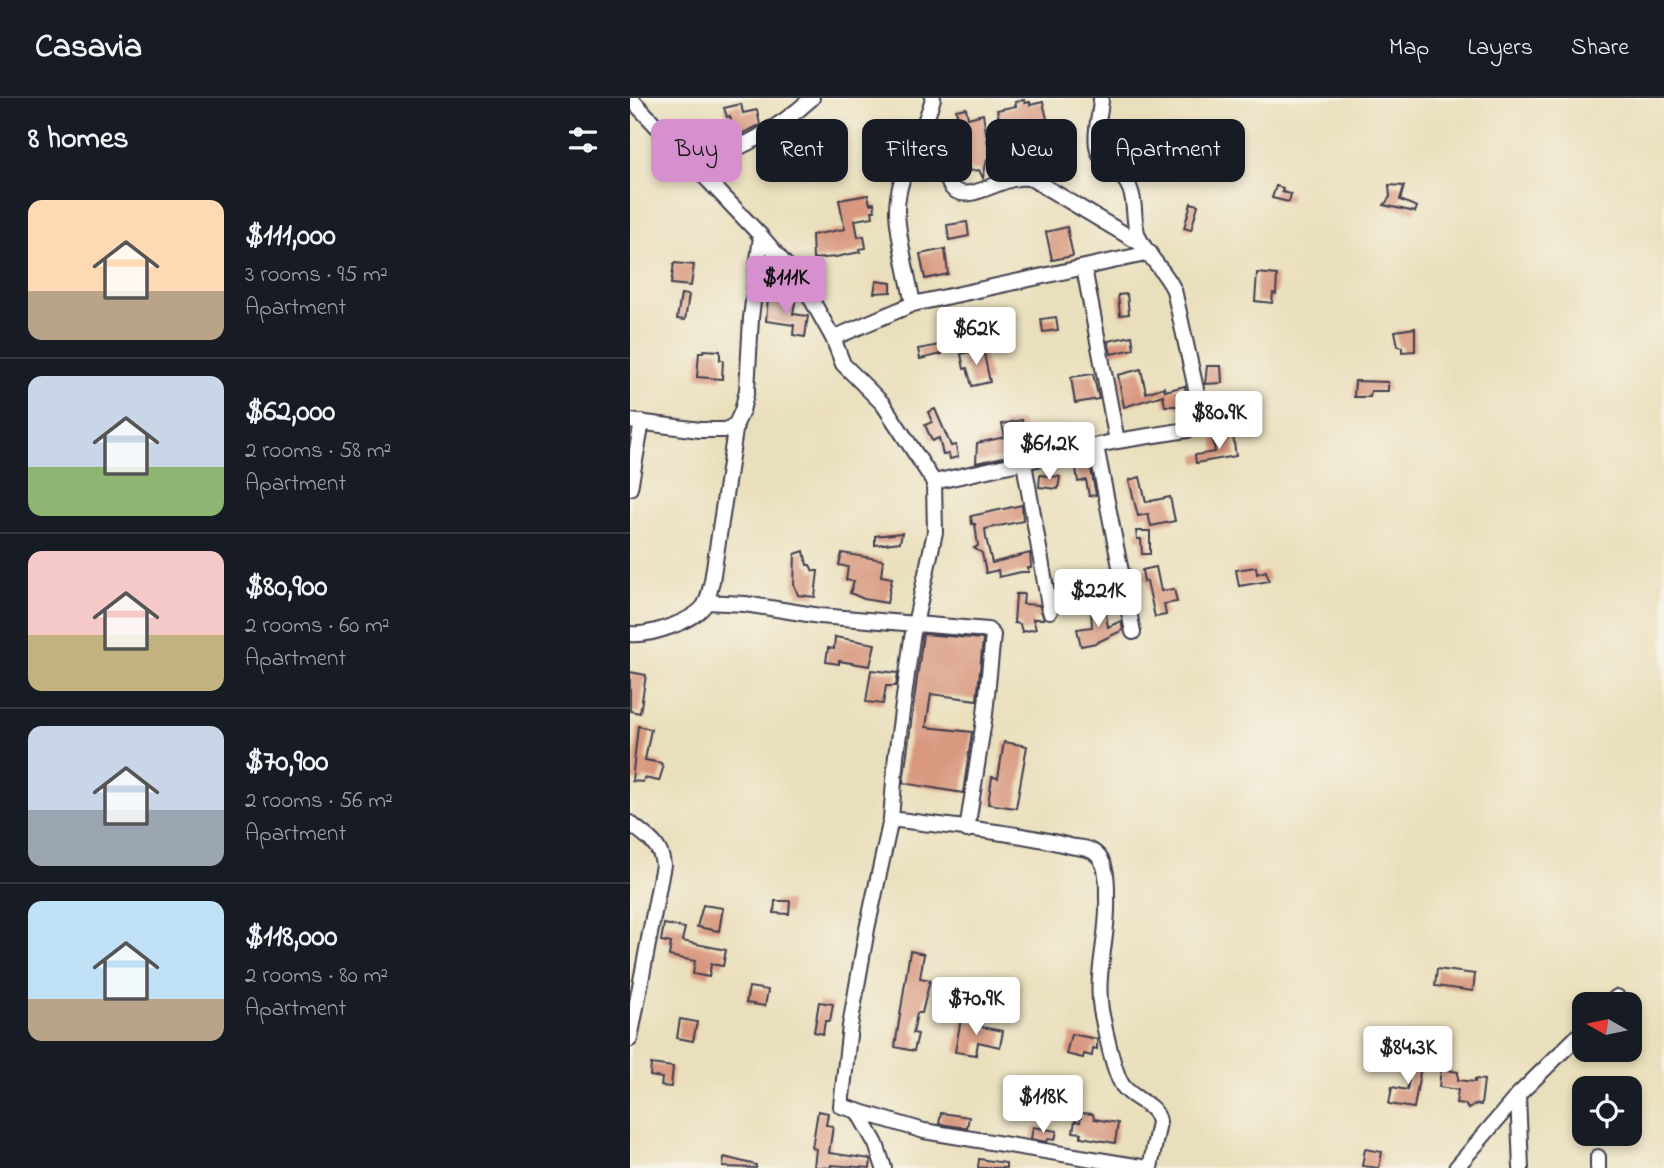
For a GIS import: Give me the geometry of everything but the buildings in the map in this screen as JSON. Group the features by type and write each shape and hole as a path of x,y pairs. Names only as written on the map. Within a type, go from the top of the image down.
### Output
{"street":[{"path":"630,98 651,120"},
{"path":"742,146 783,122 812,98"},
{"path":"926,119 933,98"},
{"path":"934,482 1117,441 1187,430 1198,421 1198,398 1174,290 1167,274 1146,249 1137,232 1132,192 1126,180 1104,163 1097,147 1096,125 1101,98"},
{"path":"948,182 950,188 964,193 993,188 1000,181 1022,176 1032,179 1146,249"},
{"path":"710,182 804,286 833,338 843,364 883,404 934,482 935,532 916,624 896,757 891,819 867,929 841,1106 924,1131 1142,1167 1159,1122 1158,1114 1128,1093 1119,1080 1101,1009 1099,977 1108,918 1107,884 1102,862 1095,853 1087,849 1027,837 891,819"},
{"path":"904,182 897,211 912,304"},
{"path":"630,634 651,633 697,615 706,602 736,424 747,390 751,318 761,236"},
{"path":"833,338 912,304 1084,268 1146,249"},
{"path":"1084,268 1117,441"},
{"path":"630,488 636,422 700,430 727,430 736,424"},
{"path":"1096,446 1133,632"},
{"path":"1024,463 1049,611"},
{"path":"706,602 745,604 820,616 988,630 993,635 985,715 967,830"},
{"path":"630,823 656,845 662,853 663,865 630,1039"},
{"path":"1456,1168 1518,1095 1572,1042"},
{"path":"1518,1095 1521,1168"},
{"path":"858,1112 876,1144 884,1168"}]}
